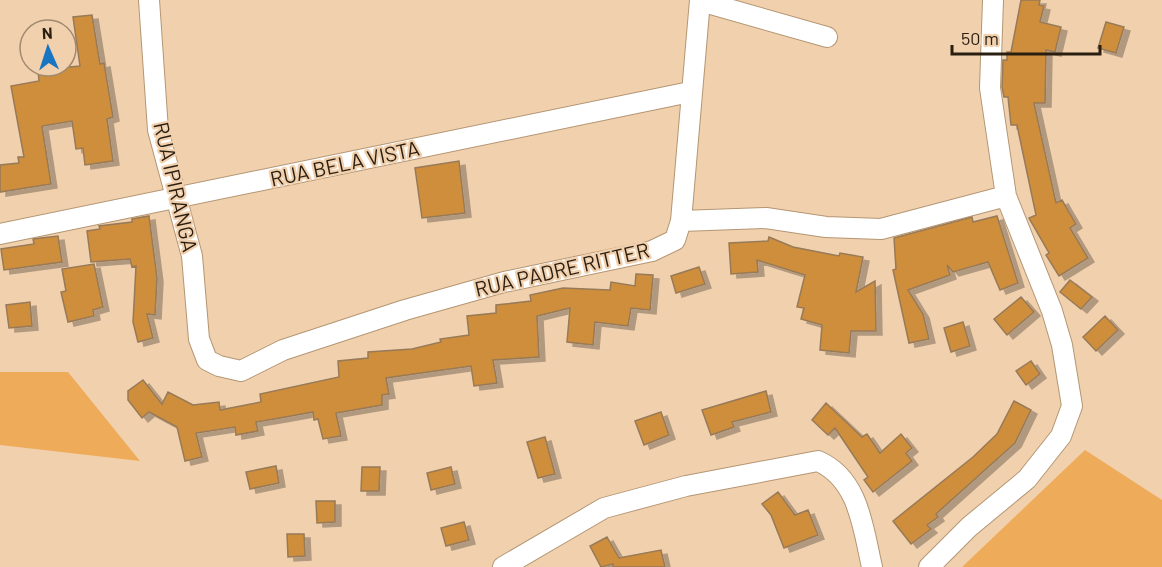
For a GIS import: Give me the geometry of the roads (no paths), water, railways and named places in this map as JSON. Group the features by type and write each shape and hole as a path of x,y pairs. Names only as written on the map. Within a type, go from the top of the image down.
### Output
{"street":[{"name":"RUA IPIRANGA","path":"149,0 158,130 192,256 199,339 207,360 219,366"},
{"path":"929,567 969,527 1027,478 1061,436 1072,406 1062,345 1052,311 1006,196 990,88 993,0"},
{"path":"827,37 700,1 690,92 681,221 766,218 826,227 881,229 1006,196"},
{"name":"RUA BELA VISTA","path":"0,234 387,156 547,119 690,92"},
{"name":"RUA PADRE RITTER","path":"219,366 241,371 283,350 405,310 504,282 652,251 675,240 681,221"},
{"path":"503,567 604,508 686,486 818,462 832,467 845,480 855,501 872,567"}]}
